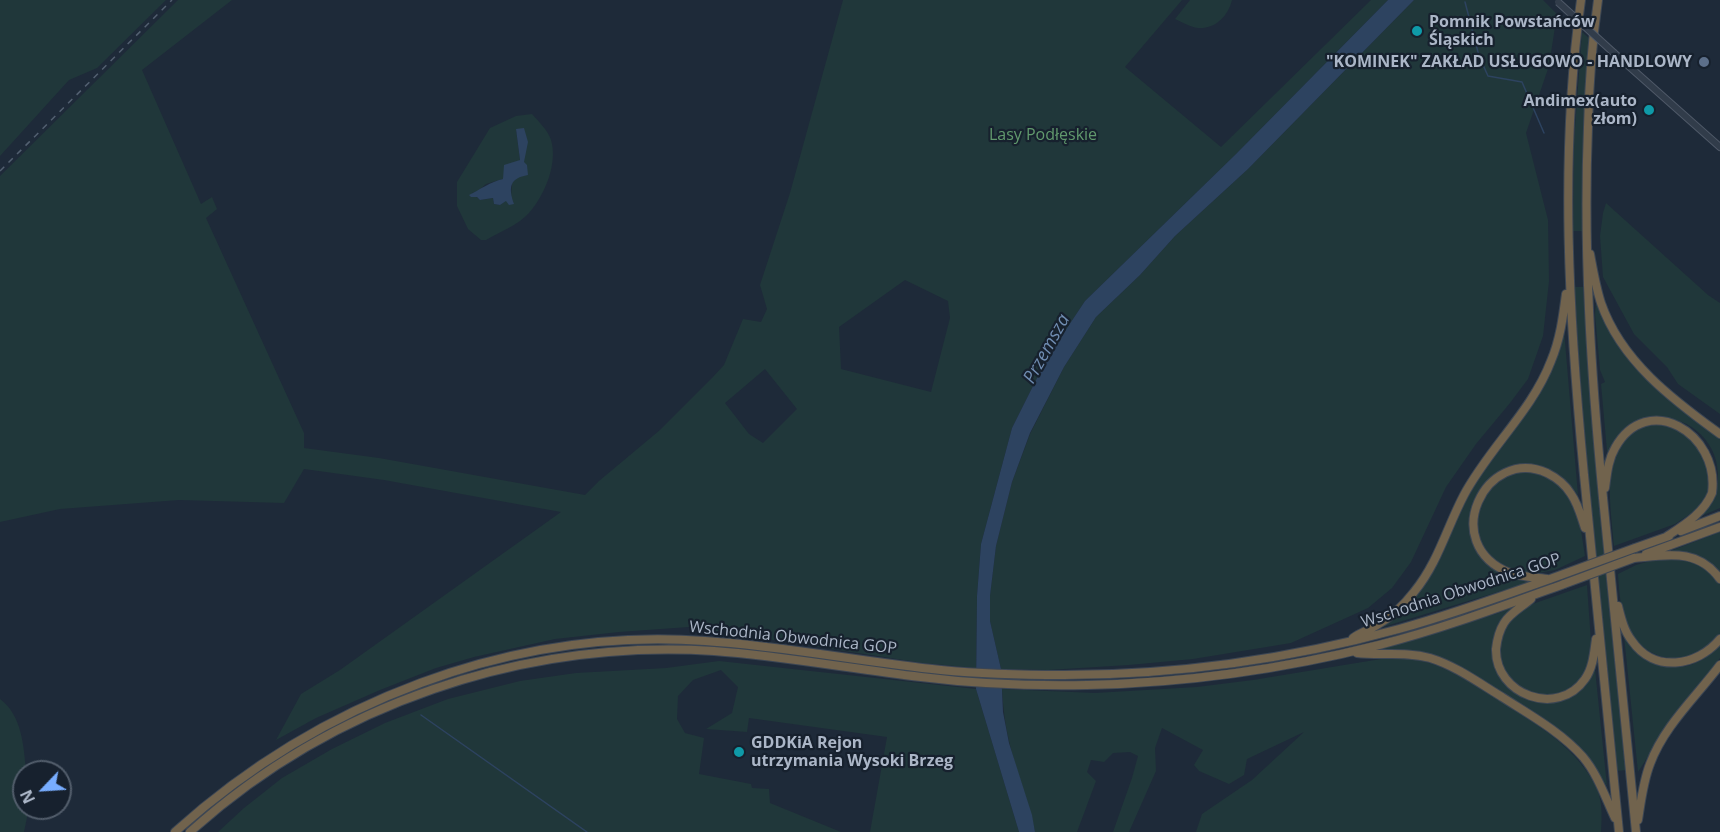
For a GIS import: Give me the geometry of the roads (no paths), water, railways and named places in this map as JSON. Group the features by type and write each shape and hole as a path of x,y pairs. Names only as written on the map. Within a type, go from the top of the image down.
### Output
{"highway":[{"path":"1581,0 1570,142 1569,275 1574,364 1618,829"},
{"path":"1598,0 1589,99 1586,228 1588,321 1603,500 1636,832"},
{"path":"1586,228 1601,302 1616,336 1632,358 1657,384 1720,434"},
{"path":"1347,642 1382,622 1404,604 1429,570 1472,480 1529,403 1544,376 1561,330 1569,275"},
{"path":"1603,500 1609,460 1614,448 1624,436 1637,427 1653,421 1672,421 1688,428 1702,439 1711,452 1716,469 1714,486 1708,500 1697,514 1666,537"},
{"path":"1550,579 1510,573 1493,562 1479,547 1474,534 1474,511 1480,495 1492,481 1521,469 1535,469 1558,479 1575,501 1590,544"},
{"name":"Wschodnia Obwodnica GOP","path":"175,832 248,773 333,721 423,682 510,657 599,643 677,640 765,647 987,674 1109,674 1202,667 1278,656 1347,642 1425,622 1550,579 1720,516"},
{"name":"Wschodnia Obwodnica GOP","path":"190,832 260,776 312,743 358,719 439,686 523,664 588,653 681,650 764,656 918,677 981,683 1107,684 1208,677 1350,652 1446,626 1720,527"},
{"path":"1634,558 1678,555 1695,558 1705,562 1720,579"},
{"path":"1612,587 1628,634 1636,646 1655,659 1672,663 1690,661 1706,653 1720,639"},
{"path":"1539,593 1509,616 1502,625 1498,638 1497,658 1500,669 1509,684 1519,691 1536,698 1548,699 1559,697 1577,688 1590,670 1598,627"},
{"path":"1350,652 1398,653 1431,658 1474,679 1538,720 1569,743 1584,758 1600,783 1618,829"},
{"path":"1636,832 1644,785 1655,751 1671,725 1720,665"}],"street":[{"path":"1557,1 1720,147"}],"water":[{"path":"1388,0 1414,0 1248,169 1175,236 1140,275 1096,317 1064,367 1030,433 1012,482 996,546 990,596 990,621 1001,669 1003,712 1009,743 1032,815 1035,832 1019,832 976,689 977,596 981,544 1012,428 1047,358 1085,301 1236,154"},
{"path":"524,128 528,142 524,162 527,165 528,175 517,178 512,184 511,193 514,204 509,205 506,201 500,205 494,204 493,198 480,200 477,197 471,197 469,195 503,179 504,165 520,160 516,129"}],"waterway":[{"path":"1465,2 1479,56 1488,76 1522,82 1544,133"},
{"path":"421,715 587,832"}],"railway":[{"path":"0,171 172,0"}],"place":[{"name":"Pomnik Powstańców Śląskich","path":"1417,31"},
{"name":"\"KOMINEK\" ZAKŁAD USŁUGOWO - HANDLOWY","path":"1704,62"},
{"name":"Andimex(auto złom)","path":"1649,110"},
{"name":"GDDKiA Rejon utrzymania Wysoki Brzeg","path":"739,752"}],"park label":[{"name":"Lasy Podłęskie","path":"1043,135"}],"water label":[{"name":"Przemsza","path":"1047,349"}]}
